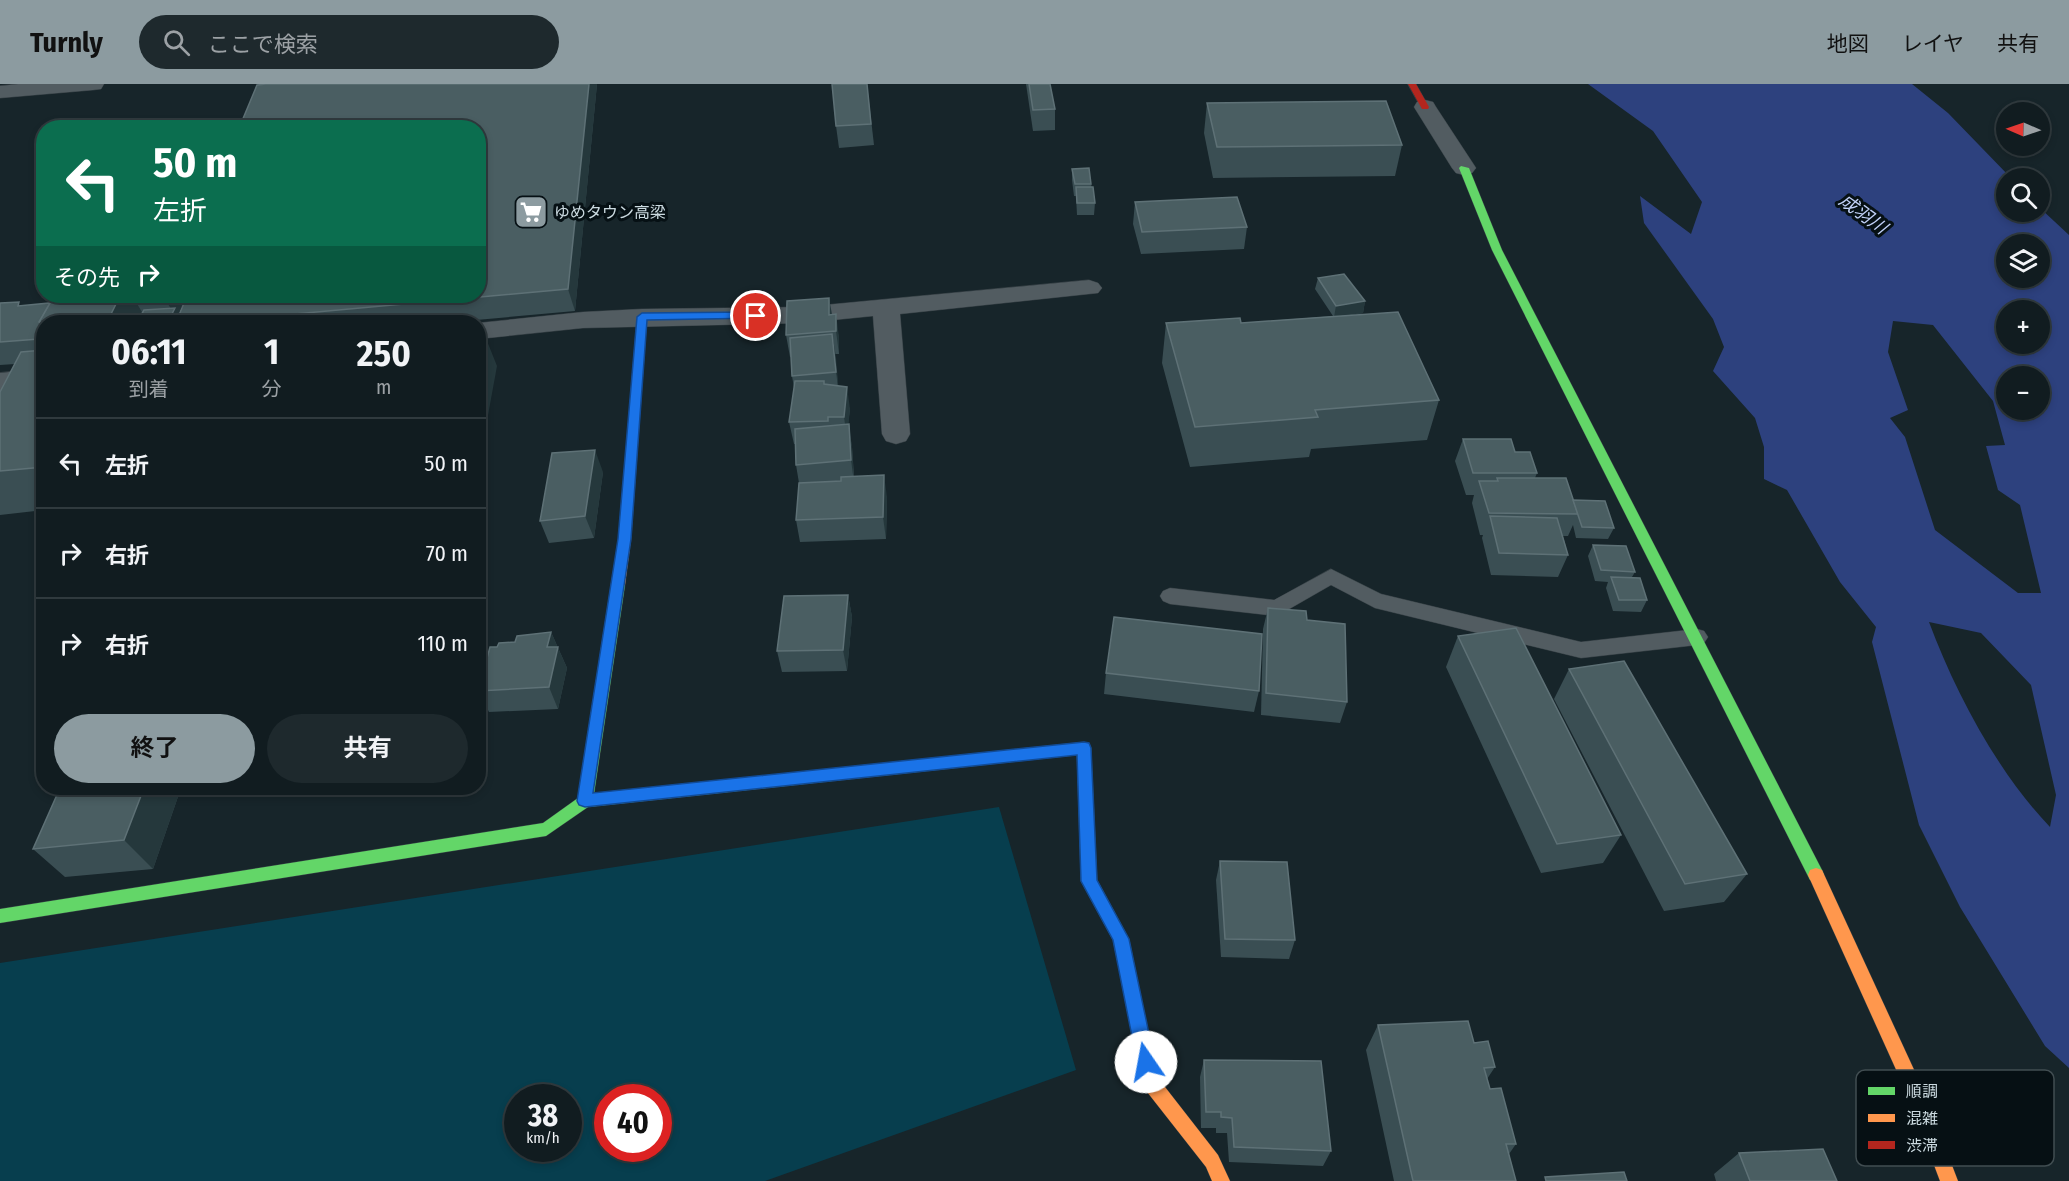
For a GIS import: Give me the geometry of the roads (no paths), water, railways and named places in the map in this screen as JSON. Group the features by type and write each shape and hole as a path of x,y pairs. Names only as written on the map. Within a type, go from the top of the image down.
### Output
{"street":[{"path":"0,92 93,84"},
{"path":"1412,84 1464,168 1497,250 1596,448 1697,637 1809,859 1905,1070"},
{"path":"486,330 583,320 642,317 803,315 886,309 1089,288"},
{"path":"886,309 896,434"},
{"path":"585,801 625,539 642,317"},
{"path":"0,382 36,378"},
{"path":"0,916 546,829 585,801 1084,748 1089,881 1121,939 1150,1082 1212,1161 1221,1181"},
{"path":"1943,1166 1949,1181"}],"lane":[{"path":"1170,596 1277,608 1331,576 1375,600 1581,650 1697,637"}],"water":[{"name":"成羽川","path":"1588,84 1912,84 1948,113 2001,168 1996,168 1996,222 2050,222 2050,217 2069,235 2069,1068 2045,1046 1960,907 1919,825 1872,642 1876,627 1840,582 1787,490 1764,479 1764,447 1755,418 1713,371 1724,347 1713,319 1644,223 1640,196 1691,234 1702,202 1653,131","holes":["1893,321 1933,325 1993,401 1996,412 1996,366 2050,366 2050,420 1998,420 2005,445 1986,446 1998,490 2020,505 2041,593 2018,593 1935,530 1905,437 1890,418 1908,410 1888,352","1929,622 1981,633 2031,685 2056,795 2050,827 2031,806 1996,757 1965,703"]}],"place":[{"name":"ゆめタウン高梁","path":"531,212"}]}
